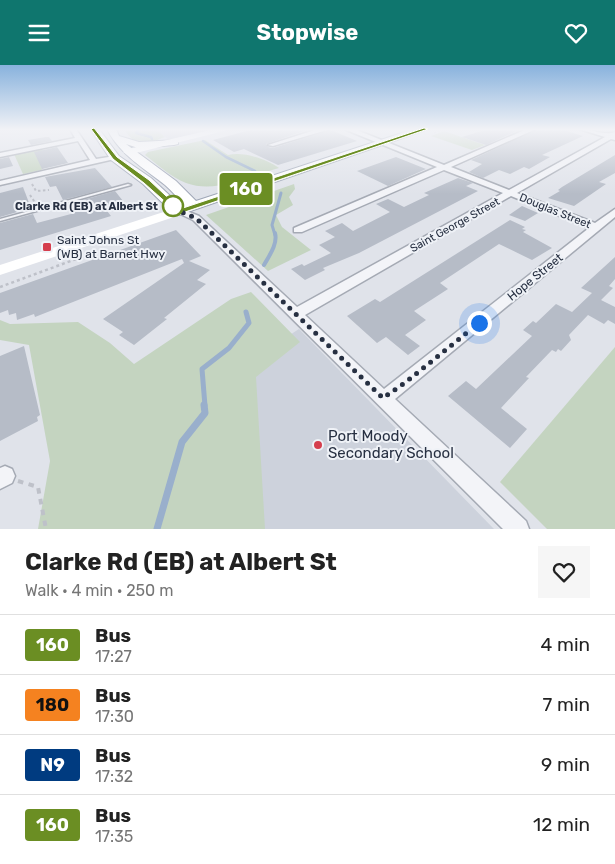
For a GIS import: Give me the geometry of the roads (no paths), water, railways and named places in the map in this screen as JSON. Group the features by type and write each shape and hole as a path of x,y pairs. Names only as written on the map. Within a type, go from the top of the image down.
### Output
{"main road":[{"path":"110,151 179,211"},
{"path":"113,155 138,151"},
{"path":"0,272 179,211 194,212 239,192 363,151"},
{"path":"128,153 172,184 194,212"},
{"path":"172,184 196,190 239,192"}],"street":[{"path":"0,155 21,151"},
{"path":"86,151 94,161"},
{"name":"Douglas Street","path":"400,151 596,227"},
{"path":"298,230 484,151"},
{"name":"Saint George Street","path":"294,314 588,151"},
{"path":"0,183 113,155"},
{"path":"194,212 294,314 518,529"},
{"name":"Hope Street","path":"383,398 406,382 615,212"}],"lane":[{"path":"0,220 129,185"}],"waterway":[{"path":"217,151 255,171"},
{"path":"275,235 272,225 281,193"},
{"path":"264,265 274,246 275,233"},
{"path":"205,406 202,369 229,348 249,323 246,312"},
{"path":"157,529 182,442 205,413 204,405"}],"place":[{"name":"Clarke Rd (EB) at Albert St","path":"173,206"},
{"name":"Saint Johns St (WB) at Barnet Hwy","path":"47,247"},
{"name":"Port Moody Secondary School","path":"318,445"}]}
